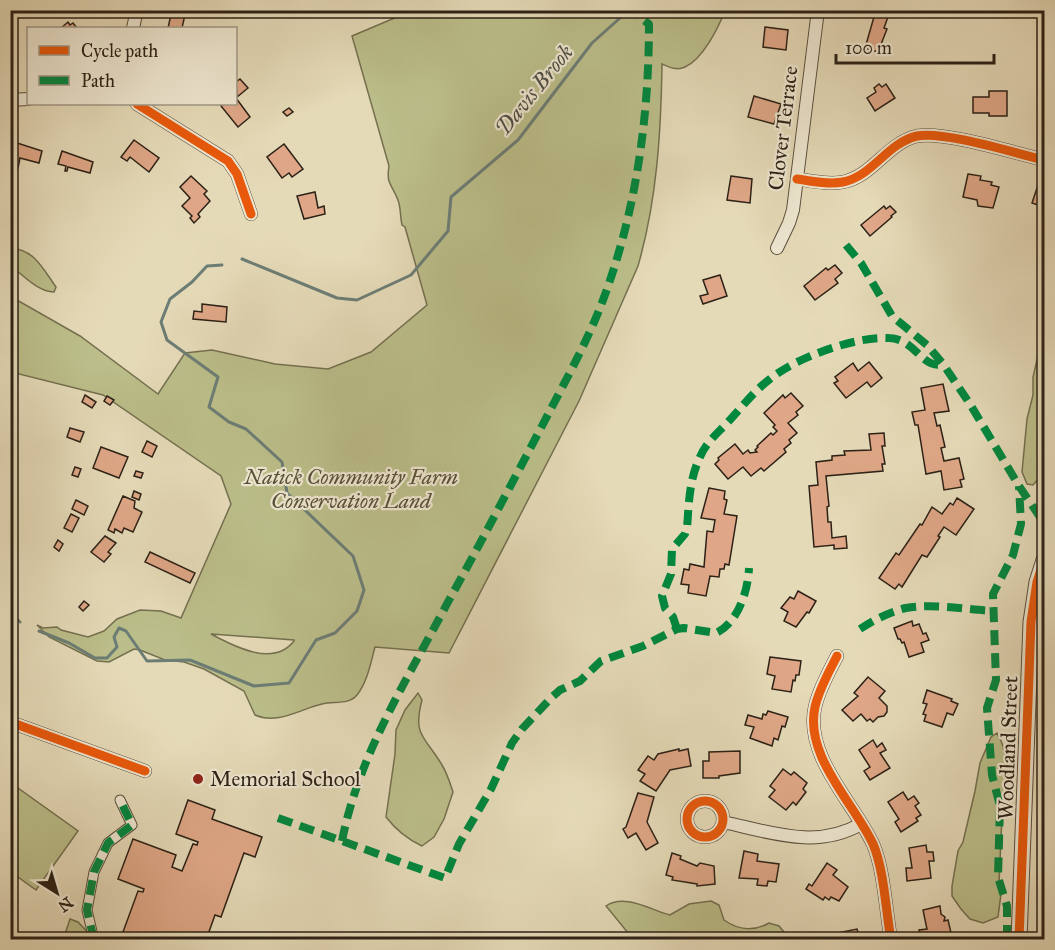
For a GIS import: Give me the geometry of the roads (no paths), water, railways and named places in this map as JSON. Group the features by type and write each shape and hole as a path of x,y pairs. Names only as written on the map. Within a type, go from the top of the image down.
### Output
{"street":[{"path":"132,27 137,10"},
{"name":"Clover Terrace","path":"777,248 789,223 797,179 818,10"},
{"path":"10,100 27,99"},
{"path":"139,105 228,161 237,174 251,214"},
{"path":"797,179 828,183 851,180 861,175 898,144 918,136 930,135 1044,160"},
{"name":"Woodland Street","path":"1019,939 1030,622 1037,582 1044,560"},
{"path":"837,656 816,705 814,731 821,756 877,856 891,939"},
{"path":"10,722 145,771"},
{"path":"93,939 87,910 94,872 108,843 132,825 120,800"},
{"path":"723,822 807,838 838,835 861,824"}],"waterway":[{"name":"Davis Brook","path":"242,259 337,298 357,300 411,275 448,231 451,197 518,140 592,43 629,10"},
{"name":"Davis Brook","path":"39,631 69,643 95,658 107,658 117,647 114,637 119,628 126,631 147,661 190,660 254,686 289,683 316,640 335,633 357,611 364,590 353,556 287,493 282,462 246,429 229,422 209,407 218,377 167,340 161,322 170,299 192,282 207,266 222,265"},
{"name":"Davis Brook","path":"10,613 20,622"}],"place":[{"name":"Memorial School","path":"198,779"}],"park label":[{"name":"Natick Community Farm Conservation Land","path":"351,489"}]}
